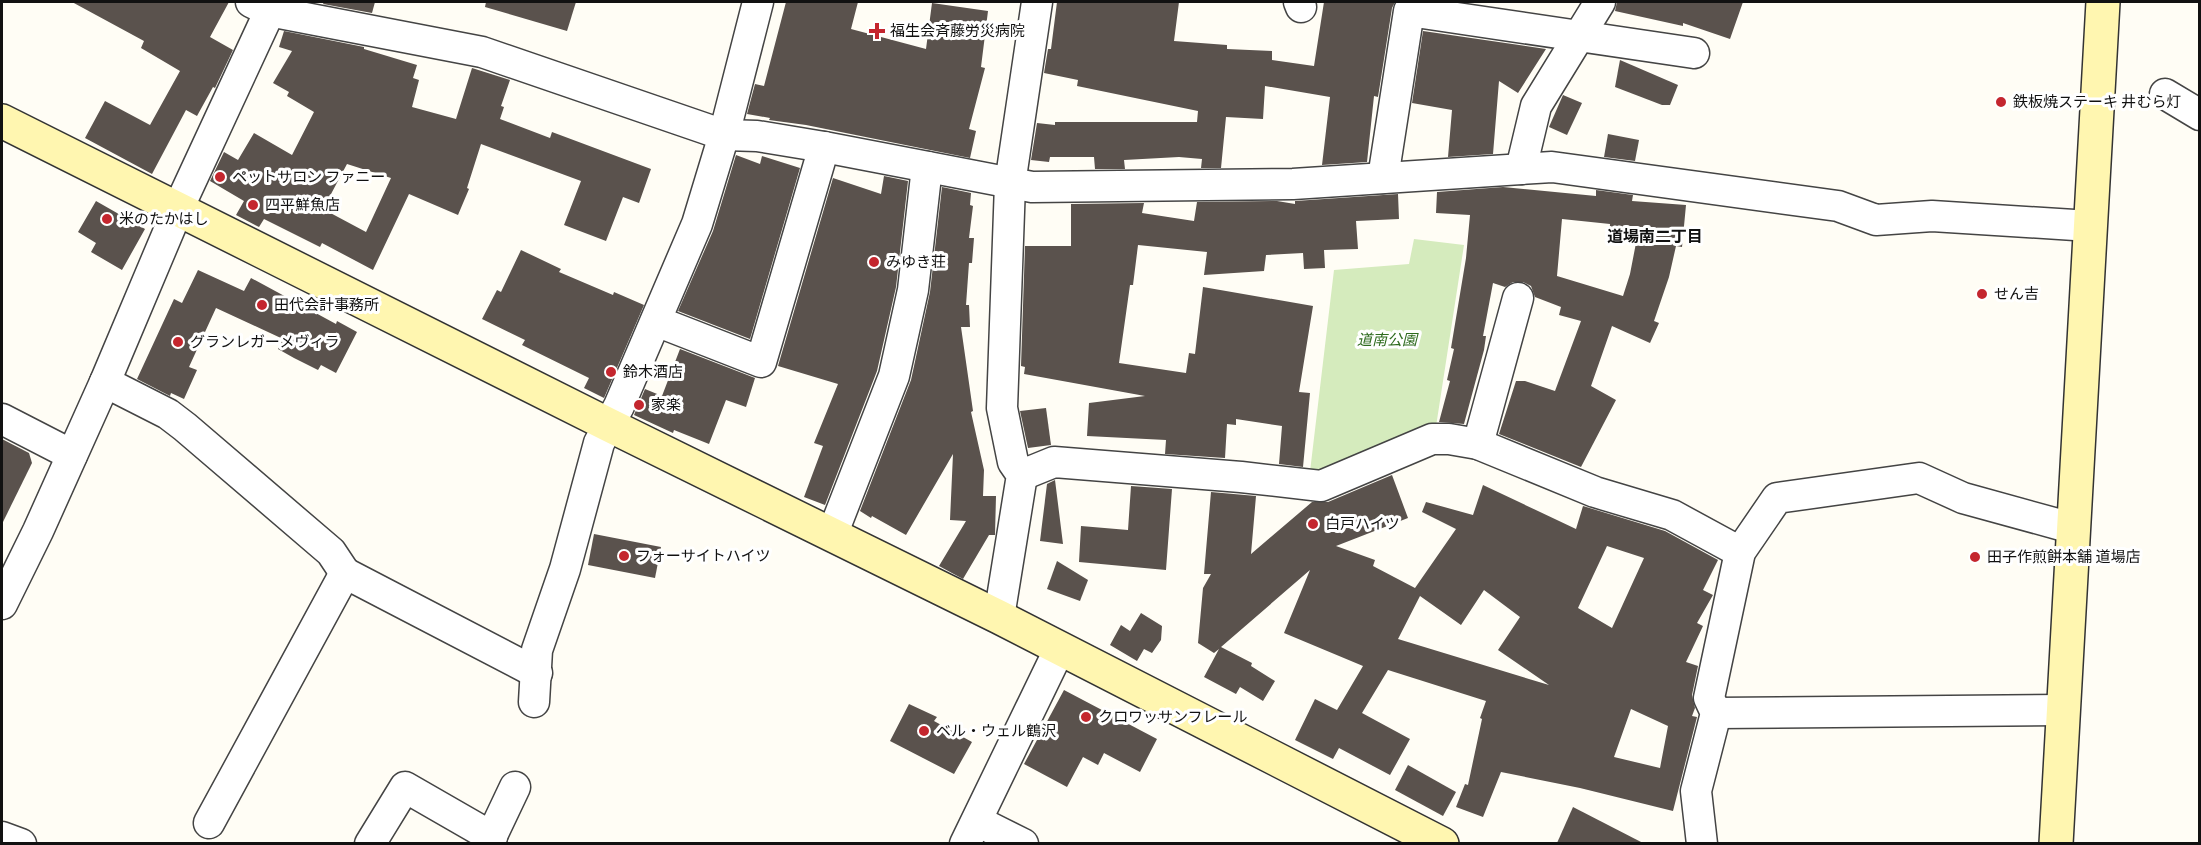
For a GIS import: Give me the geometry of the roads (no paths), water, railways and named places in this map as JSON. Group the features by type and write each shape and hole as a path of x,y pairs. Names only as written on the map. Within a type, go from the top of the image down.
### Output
{"street":[{"path":"105,382 168,414 185,427 331,552 345,573 536,687 537,650 565,569 599,443 656,321 697,224 724,135 758,2"},
{"path":"999,617 1022,475 1013,462 1002,408 1010,184 1037,2"},
{"path":"1521,169 1536,106 1600,2"},
{"path":"2056,843 2103,2"},
{"path":"2,604 105,382 265,5 482,52 724,135 757,136 824,147 1032,187 1293,184 1552,167 1838,206 1876,220 1932,216 2090,226"},
{"path":"1383,178 1409,10 1694,52"},
{"path":"2165,94 2199,115"},
{"path":"2,121 609,425 999,617 1412,836 1442,843"},
{"path":"656,321 761,362 824,147"},
{"path":"832,535 894,376 913,290 927,167"},
{"path":"1478,444 1518,298"},
{"path":"2,419 72,455"},
{"path":"1022,475 1054,462 1321,486 1432,440 1449,439 1478,444 1595,492 1672,515 1740,552"},
{"path":"1702,843 1696,791 1716,713 1709,698 1740,552 1777,498 1919,478 1963,498 2072,528"},
{"path":"209,823 345,573"},
{"path":"1023,843 971,832 1060,648"},
{"path":"1716,713 2064,710"},
{"path":"369,843 405,787 490,840 515,787"},
{"path":"2,837 21,843"}],"place":[{"name":"福生会斉藤労災病院","path":"877,31"},
{"name":"鉄板焼ステーキ 井むら灯","path":"2001,102"},
{"name":"ペットサロン ファニー","path":"220,177"},
{"name":"四平鮮魚店","path":"253,205"},
{"name":"米のたかはし","path":"107,219"},
{"name":"みゆき荘","path":"874,262"},
{"name":"せん吉","path":"1982,294"},
{"name":"田代会計事務所","path":"262,305"},
{"name":"グランレガーメヴィラ","path":"178,342"},
{"name":"鈴木酒店","path":"611,372"},
{"name":"家楽","path":"639,405"},
{"name":"白戸ハイツ","path":"1313,524"},
{"name":"フォーサイトハイツ","path":"624,556"},
{"name":"田子作煎餅本舗 道場店","path":"1975,557"},
{"name":"クロワッサンフレール","path":"1086,717"},
{"name":"ベル・ウェル鶴沢","path":"924,731"}],"district":[{"name":"道場南二丁目","path":"1655,236"}],"park label":[{"name":"道南公園","path":"1387,340"}]}
